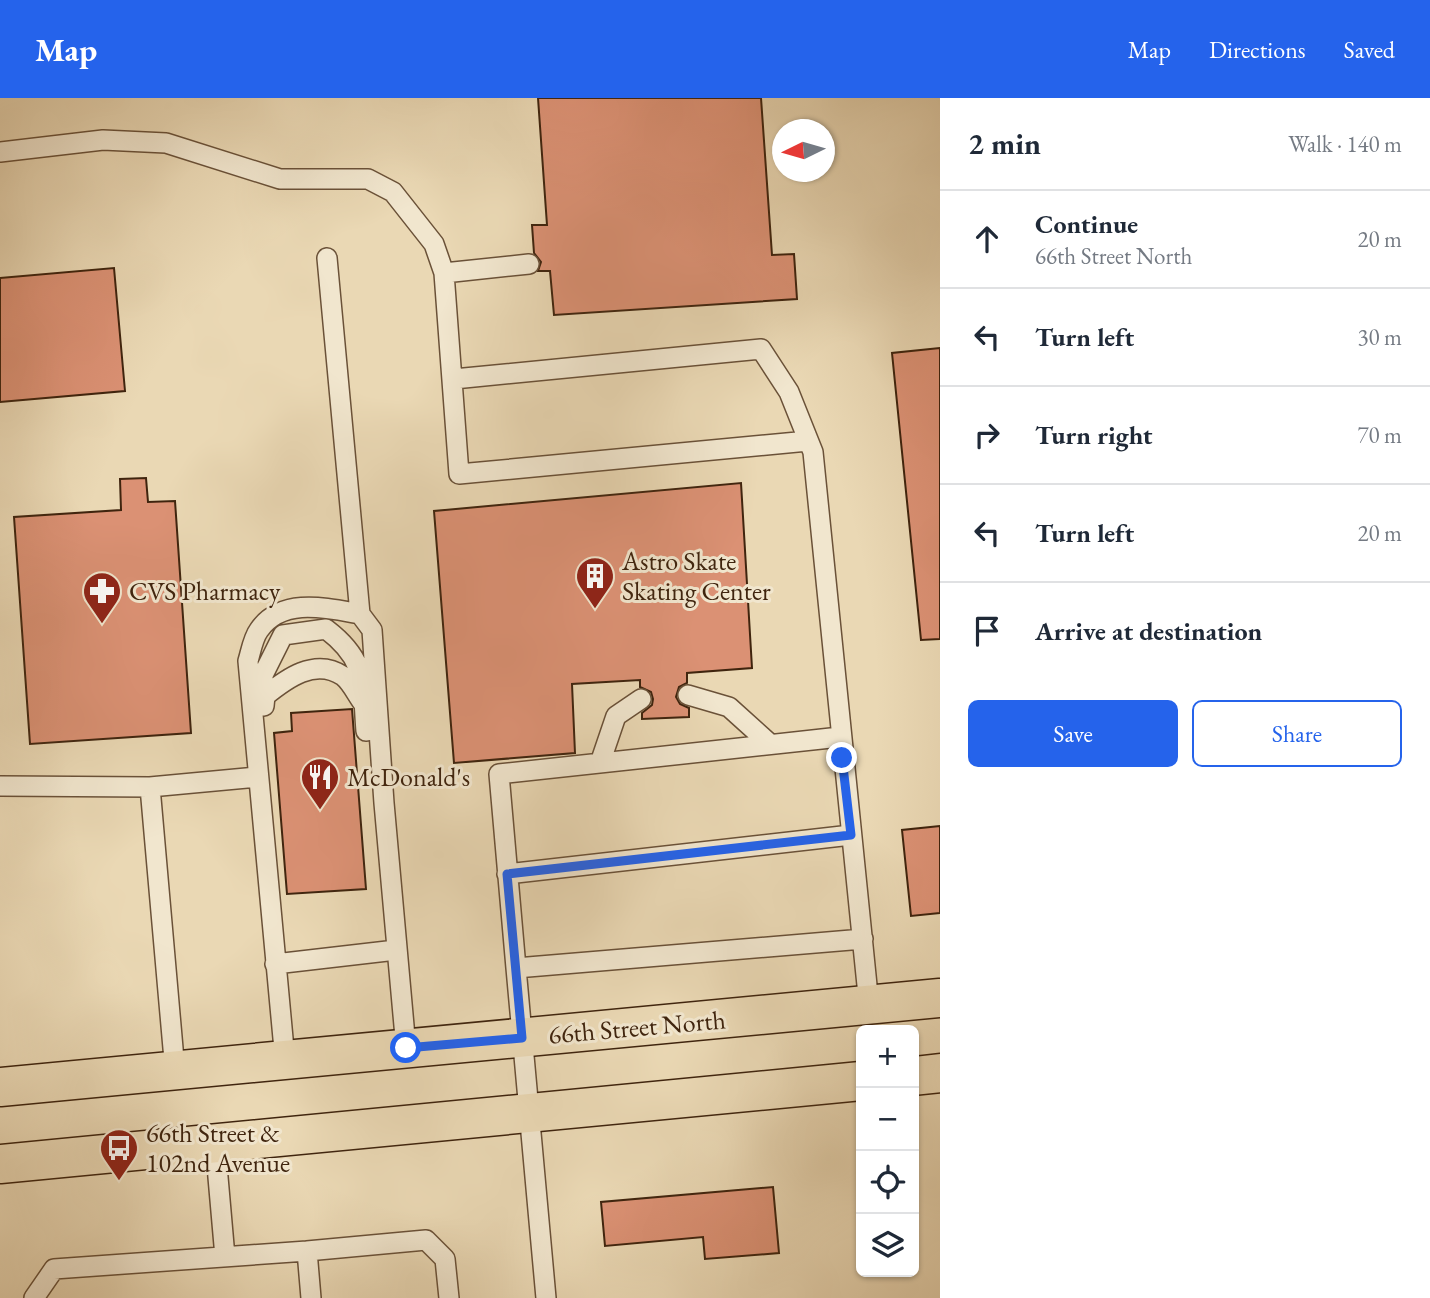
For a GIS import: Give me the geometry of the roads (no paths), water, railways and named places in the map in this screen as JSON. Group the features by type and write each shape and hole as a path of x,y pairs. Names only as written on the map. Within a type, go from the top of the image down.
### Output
{"main road":[{"name":"66th Street North","path":"0,1087 940,998"},
{"path":"919,1075 940,1073"},
{"path":"0,1164 856,1081"}],"lane":[{"path":"0,152 103,140 166,142 280,179 368,179 393,192 434,244 444,272 459,474 808,441"},
{"path":"327,258 360,614 372,630 406,1048"},
{"path":"444,272 529,264"},
{"path":"454,379 761,349 789,392 813,452 869,1005"},
{"path":"285,1060 248,661 258,631 276,612 314,606 360,614"},
{"path":"270,914 281,903 263,711 263,675 283,635 326,629 347,646 361,672 368,750 384,803"},
{"path":"263,711 265,696 289,676 308,670 323,669 344,677 364,704"},
{"path":"688,695 729,707 770,744"},
{"path":"600,763 615,716 641,699"},
{"path":"547,1298 499,774 840,737"},
{"path":"0,786 150,787 257,776"},
{"path":"150,787 175,1071"},
{"path":"507,874 851,835"},
{"path":"516,968 863,939"},
{"path":"275,964 396,950"},
{"path":"215,1143 225,1257"},
{"path":"34,1298 54,1269 426,1240 445,1259 449,1298"},
{"path":"307,1251 311,1298"}],"place":[{"name":"Astro Skate Skating Center","path":"595,610"},
{"name":"CVS Pharmacy","path":"102,625"},
{"name":"McDonald's","path":"320,811"},
{"name":"66th Street & 102nd Avenue","path":"119,1182"}]}
